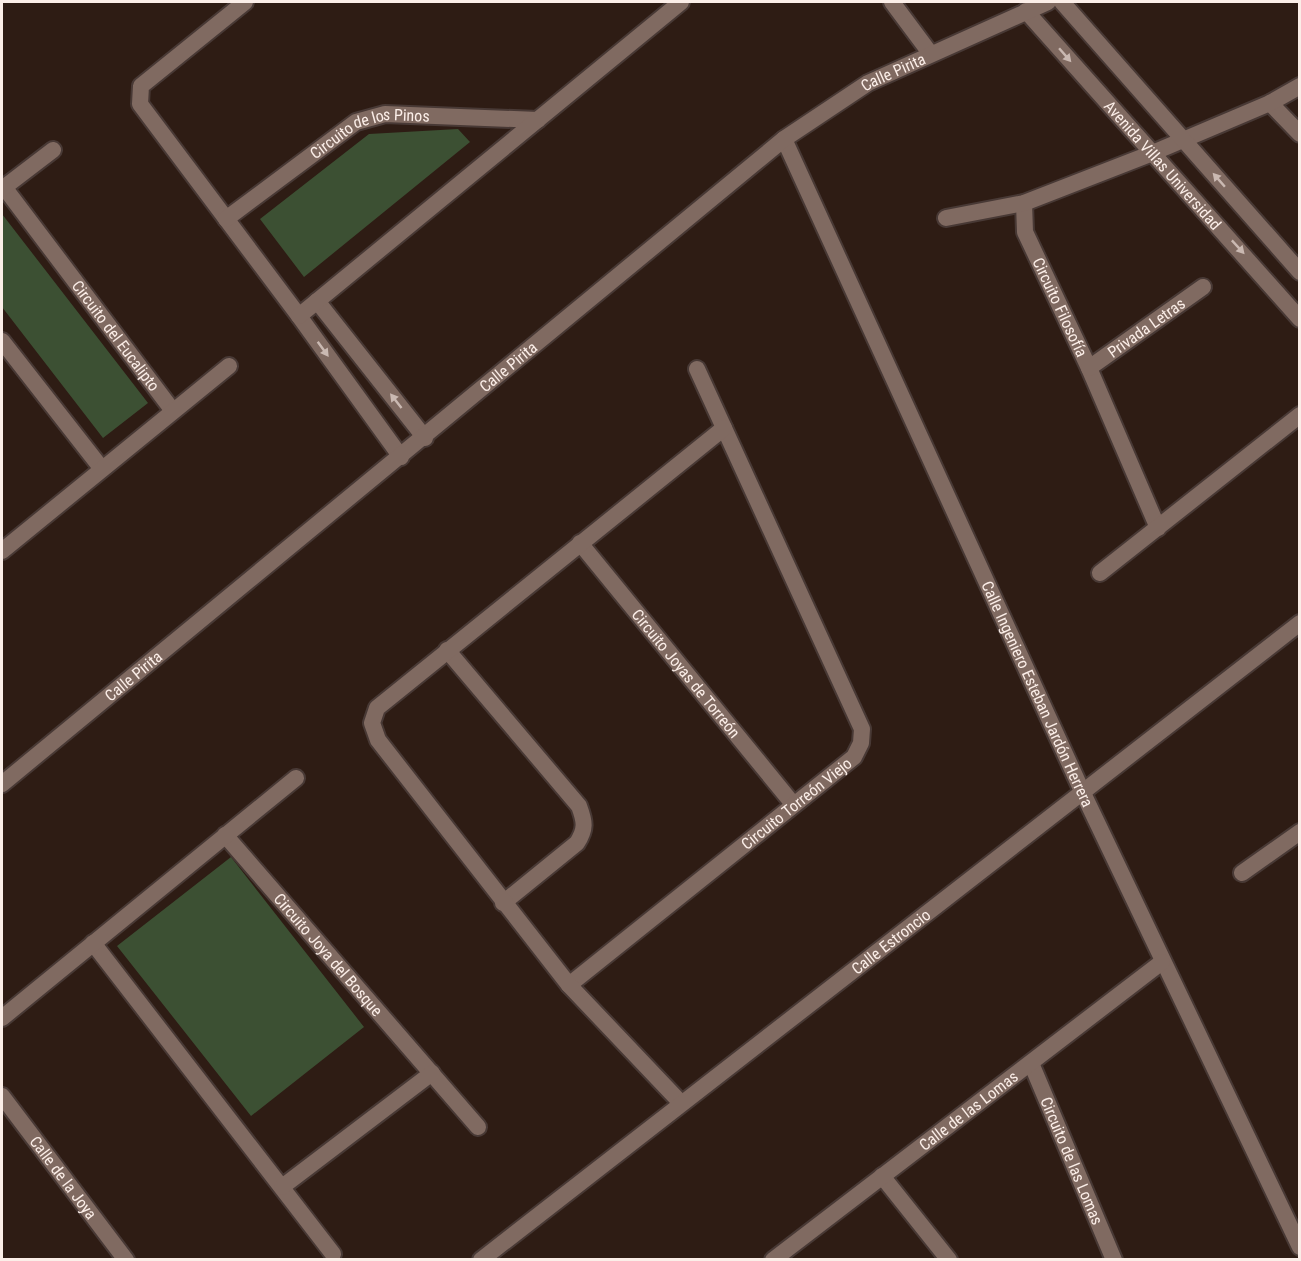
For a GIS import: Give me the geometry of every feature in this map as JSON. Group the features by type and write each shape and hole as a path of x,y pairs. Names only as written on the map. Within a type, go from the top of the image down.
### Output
{"street":[{"path":"245,2 141,86 140,104 299,316 401,457"},
{"path":"299,316 681,2"},
{"path":"892,2 930,53"},
{"name":"Calle Pirita","path":"2,784 425,438 784,139 868,82 1048,2"},
{"name":"Avenida Villas Universidad","path":"1062,2 1299,272"},
{"name":"Avenida Villas Universidad","path":"1026,11 1150,154 1239,248 1299,319"},
{"path":"946,218 1024,203 1150,154 1270,103 1299,86"},
{"path":"1270,103 1299,134"},
{"name":"Circuito de los Pinos","path":"226,219 356,122 372,116 385,114 538,120"},
{"name":"Calle Ingeniero Esteban Jardón Herrera","path":"784,139 1082,791 1299,1247"},
{"name":"Circuito del Eucalipto","path":"53,150 3,188 173,411"},
{"name":"Circuito Filosofía","path":"1024,203 1025,232 1089,368 1158,528"},
{"name":"Privada Letras","path":"1089,368 1203,287"},
{"path":"317,301 425,438"},
{"path":"2,341 102,470"},
{"path":"2,551 230,366"},
{"name":"Circuito Torreón Viejo","path":"569,985 854,757 861,743 862,729 697,369"},
{"path":"1100,573 1299,415"},
{"path":"681,1103 569,985 378,740 372,723 376,708 724,428"},
{"name":"Circuito Joyas de Torreón","path":"580,543 793,804"},
{"name":"Calle Estroncio","path":"481,1260 1299,623"},
{"path":"447,650 579,806 585,822 584,832 577,843 503,903"},
{"path":"2,1018 296,778"},
{"path":"1242,873 1299,833"},
{"name":"Circuito Joya del Bosque","path":"225,835 478,1127"},
{"path":"93,943 333,1254"},
{"name":"Calle de las Lomas","path":"773,1260 1162,962"},
{"name":"Circuito de las Lomas","path":"1031,1063 1114,1260"},
{"path":"282,1187 432,1073"},
{"name":"Calle de la Joya","path":"2,1095 126,1260"},
{"path":"882,1176 949,1260"}],"green space":[{"path":"458,129 470,142 304,277 260,219 369,134"},
{"path":"2,214 148,403 103,438 2,307"},
{"path":"231,857 364,1027 251,1116 117,946"}]}
